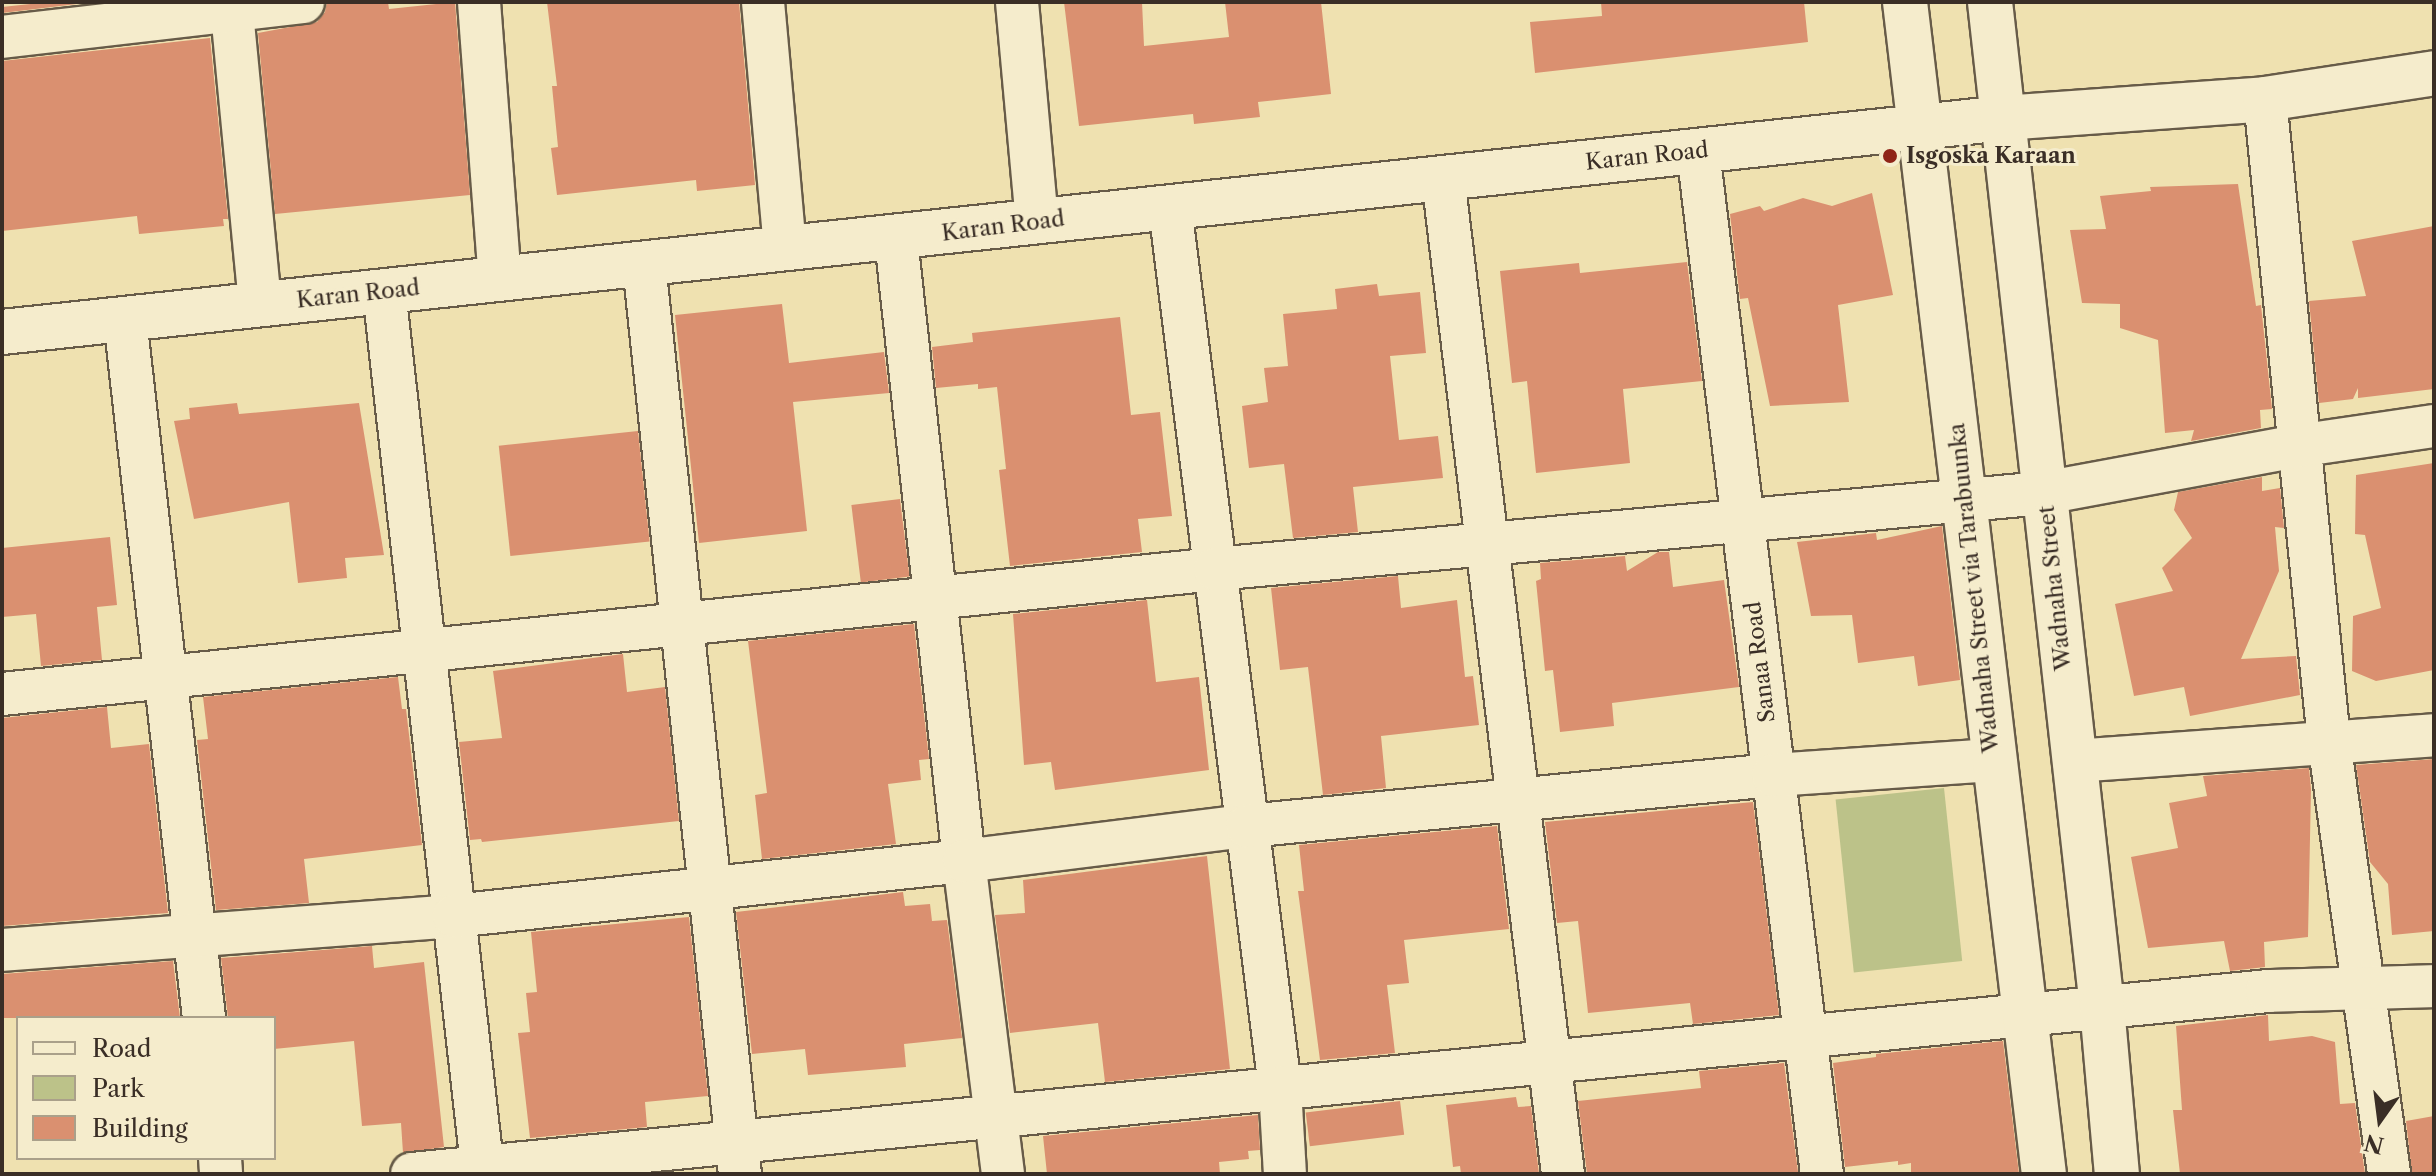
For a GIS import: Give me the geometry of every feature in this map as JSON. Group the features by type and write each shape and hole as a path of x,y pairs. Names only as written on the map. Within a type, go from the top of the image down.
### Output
{"street":[{"path":"2,37 232,6 303,2"},
{"path":"479,2 500,279"},
{"path":"763,2 785,248"},
{"path":"1017,2 1037,222"},
{"name":"Wadnaha Street via Tarabuunka","path":"1905,2 2022,1014 2044,1174"},
{"name":"Wadnaha Street","path":"1990,2 2102,1007 2117,1174"},
{"path":"232,6 260,305"},
{"name":"Karan Road","path":"2,332 785,248 896,239 2003,118 2265,99 2434,73"},
{"path":"2265,99 2297,446 2329,741 2389,1174"},
{"name":"Sanaa Road","path":"1698,151 1822,1174"},
{"path":"1443,178 1563,1174"},
{"path":"1170,207 1280,1088 1285,1174"},
{"path":"896,239 964,861 1003,1174"},
{"path":"644,264 739,1158"},
{"path":"384,291 483,1170"},
{"path":"125,319 204,1016"},
{"path":"2,694 1215,569 2044,493 2297,446 2434,426"},
{"path":"2074,761 2434,735"},
{"path":"2,950 454,916 964,861 1247,826 1773,775 1993,760"},
{"path":"412,1174 739,1158 997,1116 2267,991 2434,986"}],"green space":[{"path":"1944,788 1962,961 1854,972 1836,799"}],"building":[{"path":"49,2 77,4 2,13 2,7"},
{"path":"327,2 388,2 389,9 455,2 470,195 275,214 258,33 317,22 325,12"},
{"path":"547,2 739,2 755,185 697,191 696,180 557,195 551,148 558,147 552,86 557,86"},
{"path":"1064,2 1142,2 1144,46 1229,37 1225,2 1321,2 1331,94 1258,102 1260,117 1194,124 1193,114 1079,126"},
{"path":"1601,2 1804,2 1808,42 1535,73 1530,22 1602,16"},
{"path":"210,38 228,219 223,219 224,226 139,234 137,216 2,231 2,61"},
{"path":"2238,184 2256,306 2261,305 2272,409 2260,410 2261,428 2191,441 2194,430 2165,433 2158,340 2120,328 2120,304 2082,303 2070,230 2106,229 2100,196 2151,191 2150,187"},
{"path":"1872,193 1893,295 1838,305 1849,402 1770,406 1748,298 1740,299 1730,214 1760,206 1764,211 1803,198 1832,206"},
{"path":"2434,226 2434,389 2358,398 2358,388 2353,399 2319,403 2309,301 2366,296 2352,241"},
{"path":"1687,262 1702,381 1623,389 1630,463 1536,473 1527,381 1512,383 1500,271 1579,263 1580,273"},
{"path":"1377,284 1379,296 1420,292 1426,353 1390,356 1399,440 1438,436 1443,478 1353,487 1358,532 1293,538 1284,464 1249,468 1242,406 1268,402 1264,368 1288,366 1283,314 1337,309 1335,289"},
{"path":"782,304 789,363 884,352 889,393 793,402 807,531 699,543 675,315"},
{"path":"1120,317 1131,415 1160,412 1172,516 1138,519 1142,552 1010,566 999,470 1006,469 997,387 978,389 978,384 936,388 932,347 973,342 972,333"},
{"path":"237,403 239,414 359,403 384,555 345,558 347,578 298,583 289,502 194,519 174,421 190,419 189,408"},
{"path":"638,431 650,541 510,556 499,446"},
{"path":"2434,463 2434,670 2376,681 2352,671 2353,616 2381,608 2365,535 2355,534 2356,475"},
{"path":"2262,477 2262,491 2280,488 2284,528 2275,527 2279,571 2241,659 2296,656 2300,695 2190,716 2184,687 2134,696 2115,604 2173,591 2162,568 2192,538 2174,510 2178,492"},
{"path":"900,499 910,576 861,582 851,505"},
{"path":"1942,526 1960,680 1918,686 1914,656 1858,663 1852,615 1811,616 1797,542 1876,533 1877,540"},
{"path":"110,537 117,605 97,607 102,660 41,666 36,614 2,617 2,548"},
{"path":"1658,552 1669,552 1673,587 1724,580 1739,687 1612,703 1614,726 1560,732 1553,670 1545,671 1536,581 1541,579 1540,563 1625,556 1627,571"},
{"path":"1398,576 1401,608 1457,600 1465,677 1473,676 1479,725 1381,736 1386,788 1323,795 1308,667 1280,670 1271,588"},
{"path":"1147,600 1156,682 1199,677 1209,770 1055,790 1051,762 1024,765 1013,614"},
{"path":"914,624 929,759 919,760 921,780 888,784 896,844 762,859 755,795 767,793 748,641"},
{"path":"623,654 627,692 665,687 679,821 482,842 481,839 470,840 459,742 502,738 493,671"},
{"path":"398,677 402,709 406,709 422,845 304,859 309,903 216,910 197,740 208,739 203,697"},
{"path":"107,707 111,748 149,744 168,913 2,926 2,718"},
{"path":"2434,759 2434,931 2392,935 2388,884 2370,862 2356,765"},
{"path":"2309,768 2308,937 2264,942 2265,967 2230,971 2224,941 2148,948 2131,857 2178,848 2169,803 2207,796 2203,776"},
{"path":"1753,802 1779,1015 1693,1024 1690,1003 1588,1013 1578,921 1557,923 1545,822"},
{"path":"1497,826 1509,929 1404,940 1409,983 1387,985 1395,1053 1320,1060 1298,891 1304,891 1299,845"},
{"path":"1207,856 1230,1069 1105,1082 1098,1023 1010,1033 995,915 1025,913 1023,880"},
{"path":"903,892 905,906 930,904 932,921 947,920 962,1038 904,1044 906,1067 808,1075 805,1049 752,1054 736,912"},
{"path":"689,917 708,1096 645,1102 647,1127 530,1138 518,1033 530,1032 526,993 537,992 531,932"},
{"path":"372,946 374,968 424,962 444,1147 403,1153 401,1123 362,1126 354,1041 276,1049 276,1016 228,1016 221,958"},
{"path":"173,961 180,1016 2,1018 2,974"},
{"path":"2268,1015 2269,1041 2312,1036 2335,1042 2340,1104 2355,1103 2365,1174 2180,1174 2173,1110 2182,1110 2176,1026"},
{"path":"2003,1041 2019,1174 1911,1174 1911,1163 1898,1165 1898,1161 1845,1167 1833,1063 1876,1057 1876,1054"},
{"path":"1784,1063 1798,1172 1587,1174 1578,1101 1701,1088 1699,1071"},
{"path":"1516,1097 1518,1107 1531,1106 1539,1174 1461,1174 1460,1166 1453,1167 1446,1105"},
{"path":"1400,1101 1404,1135 1310,1146 1306,1113"},
{"path":"1258,1115 1260,1150 1248,1151 1249,1159 1219,1162 1220,1174 1047,1174 1043,1136"},
{"path":"2434,1116 2434,1174 2412,1174 2406,1121"}],"place":[{"name":"Isgoska Karaan","path":"1890,156"}]}
